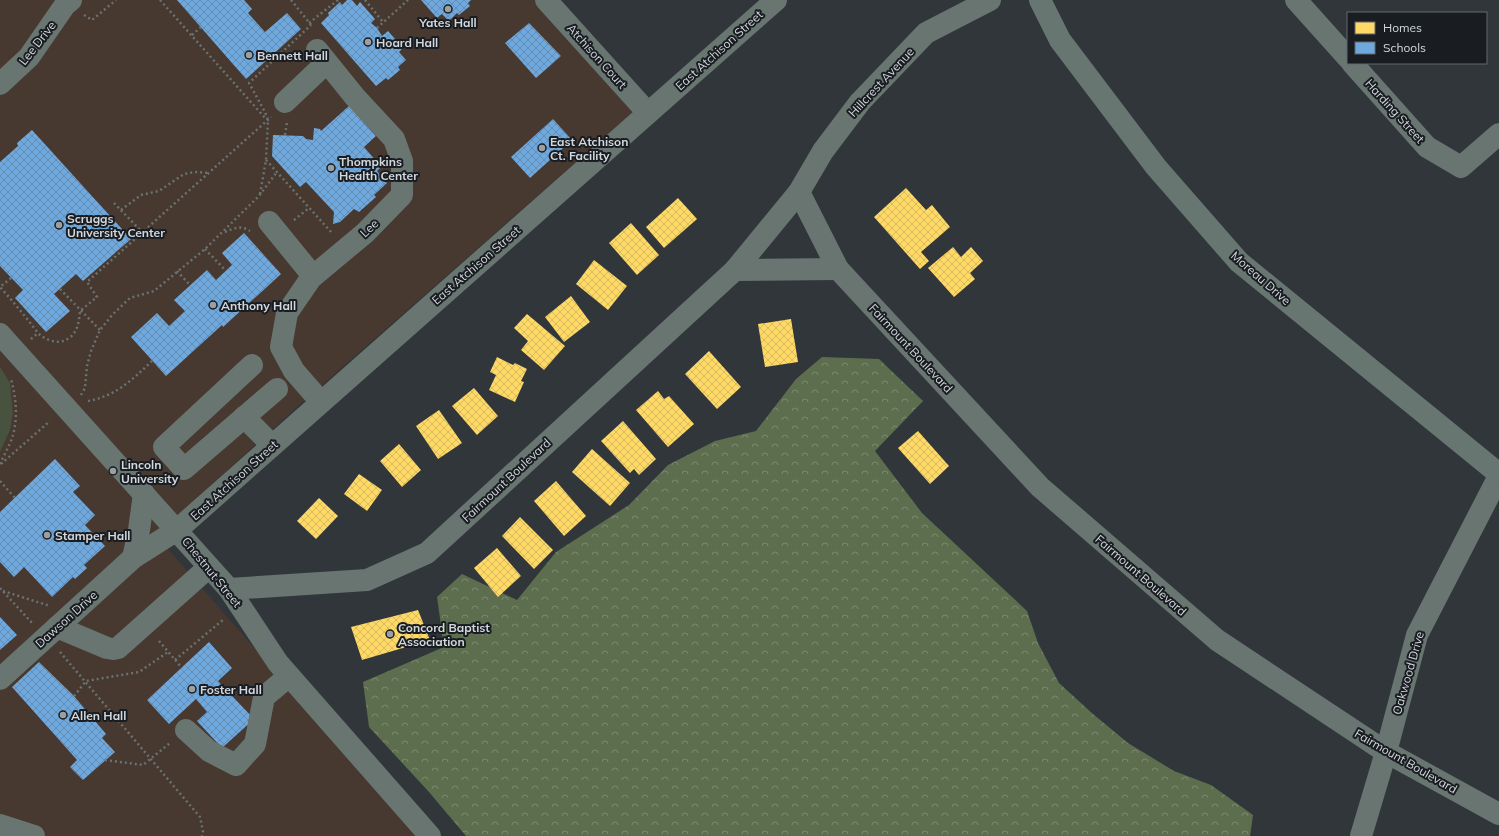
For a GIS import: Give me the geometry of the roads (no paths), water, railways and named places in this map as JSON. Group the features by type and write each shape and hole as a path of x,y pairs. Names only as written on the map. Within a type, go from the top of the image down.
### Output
{"main road":[{"name":"Moreau Drive","path":"1040,0 1060,40 1117,116 1156,167 1239,262 1499,475"}],"street":[{"name":"Atchison Court","path":"546,0 648,113"},
{"name":"East Atchison Street","path":"177,530 776,0"},
{"name":"Hillcrest Avenue","path":"799,192 823,151 860,102 926,34 990,0"},
{"path":"1296,0 1347,57"},
{"name":"Lee Drive","path":"0,84 29,57 69,2"},
{"name":"Lee","path":"285,102 322,56 355,98 394,139 402,161 402,195 365,233 314,276 287,313 281,347 294,371 321,402"},
{"name":"Harding Street","path":"1353,64 1427,147 1461,167 1499,134"},
{"name":"Fairmount Boulevard","path":"235,598 367,580 427,553 735,270 799,192 838,269 1040,487 1217,640 1386,752 1499,814"},
{"path":"262,228 314,276"},
{"path":"735,270 838,269"},
{"name":"Chestnut Street","path":"0,334 209,567 235,598 278,663 430,836"},
{"path":"252,365 164,447 184,469 276,389"},
{"path":"244,417 272,445"},
{"name":"Oakwood Drive","path":"1361,836 1386,752 1417,635 1499,475"},
{"path":"133,558 144,494"},
{"name":"Dawson Drive","path":"0,679 133,558 177,530"},
{"path":"57,627 107,648 118,648 209,567"},
{"path":"186,730 209,751 236,765 255,744 264,697 289,676"},
{"path":"0,825 34,836"}],"place":[{"name":"Yates Hall","path":"448,9"},
{"name":"Hoard Hall","path":"368,42"},
{"name":"Bennett Hall","path":"249,55"},
{"name":"East Atchison Ct. Facility","path":"542,148"},
{"name":"Thompkins Health Center","path":"331,168"},
{"name":"Scruggs University Center","path":"59,225"},
{"name":"Anthony Hall","path":"213,305"},
{"name":"Lincoln University","path":"113,471"},
{"name":"Stamper Hall","path":"47,535"},
{"name":"Concord Baptist Association","path":"390,634"},
{"name":"Foster Hall","path":"192,689"},
{"name":"Allen Hall","path":"63,715"}]}
